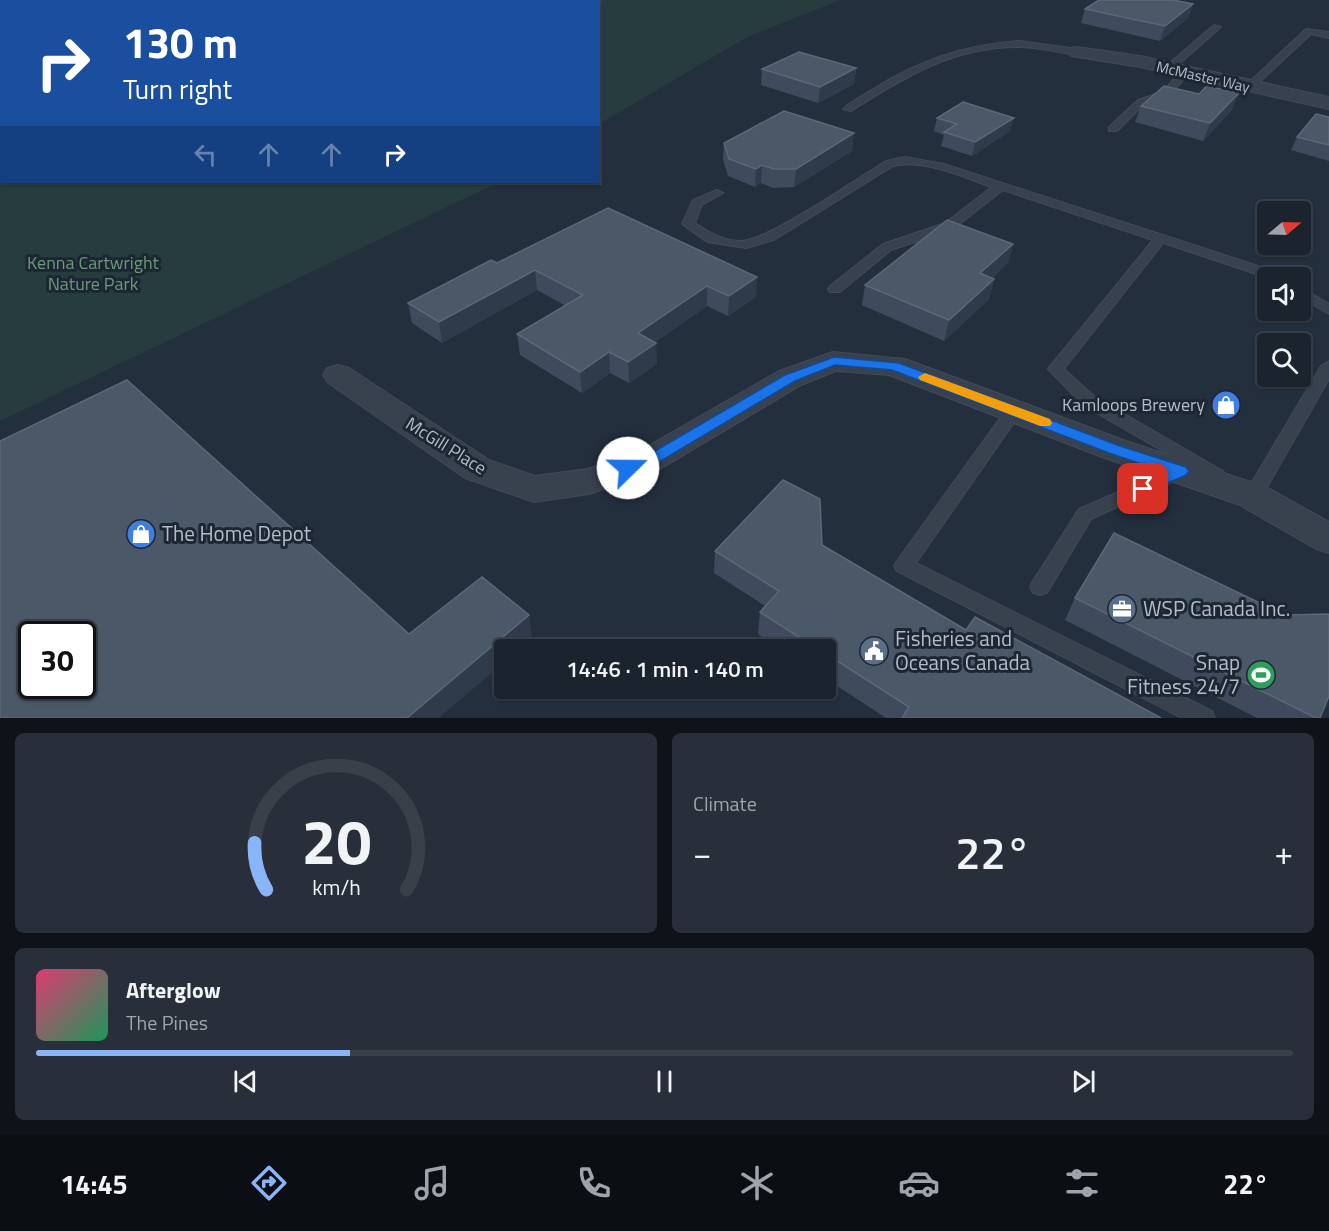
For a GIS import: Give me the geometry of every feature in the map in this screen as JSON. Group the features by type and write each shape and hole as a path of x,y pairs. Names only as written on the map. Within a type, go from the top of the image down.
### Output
{"street":[{"name":"McMaster Way","path":"1077,52 1111,56 1248,88 1329,103"},
{"name":"McGill Place","path":"338,375 477,469 534,489 589,481 648,461 790,378 834,361 894,366 1114,449 1253,496 1329,539"}],"lane":[{"path":"1113,129 1141,102 1165,94 1177,71 1217,27"},
{"path":"1248,88 1309,31 1329,35"},
{"path":"848,109 903,74 949,56 986,46 1019,44 1077,52"},
{"path":"717,194 697,203 687,224 711,239 742,244 770,237 890,163 905,160 940,166 1257,270"},
{"path":"835,289 887,247 949,226 1001,186"},
{"path":"1161,238 1056,369 1089,401 1253,496 1329,366"},
{"path":"1311,298 1329,310"},
{"path":"1014,411 904,566 1204,718"},
{"path":"1040,587 1085,514 1181,471"}],"green space":[{"name":"Kenna Cartwright Nature Park","path":"600,0 841,0 749,36 600,123"},
{"name":"Kenna Cartwright Nature Park","path":"0,183 497,183 0,421"}],"building":[{"path":"1099,0 1173,0 1193,4 1165,26 1085,9"},
{"path":"799,52 856,68 820,87 762,69"},
{"path":"1164,86 1199,94 1207,86 1239,93 1210,123 1141,106"},
{"path":"963,102 1014,118 975,142 944,132 957,124 937,118"},
{"path":"784,111 854,133 796,169 774,169 762,165 756,169 729,159 724,143"},
{"path":"1316,114 1329,117 1329,145 1297,137"},
{"path":"608,208 757,277 729,296 707,286 638,333 656,343 628,362 609,352 580,372 517,334 583,295 535,270 439,322 408,303 491,260 497,263"},
{"path":"947,220 1013,244 980,273 994,279 949,320 865,285"},
{"name":"The Home Depot","path":"127,380 409,634 482,577 529,615 501,639 494,639 494,645 407,718 0,718 0,441"},
{"name":"Fisheries and Oceans Canada","path":"783,480 820,499 822,545 966,630 975,617 1161,718 902,718 909,707 836,660 836,639 802,639 760,612 779,591 715,551"},
{"path":"1114,533 1285,615 1329,614 1329,696 1320,718 1075,598"}],"slow traffic":[{"path":"925,377 1045,423"}],"place":[{"name":"Kamloops Brewery","path":"1226,405"},
{"name":"The Home Depot","path":"141,534"},
{"name":"WSP Canada Inc.","path":"1122,609"},
{"name":"Fisheries and Oceans Canada","path":"874,651"},
{"name":"Snap Fitness 24/7","path":"1261,675"}],"route":[{"path":"628,468 648,461 790,378 834,361 894,366 1114,449 1181,471 1143,489"}]}
